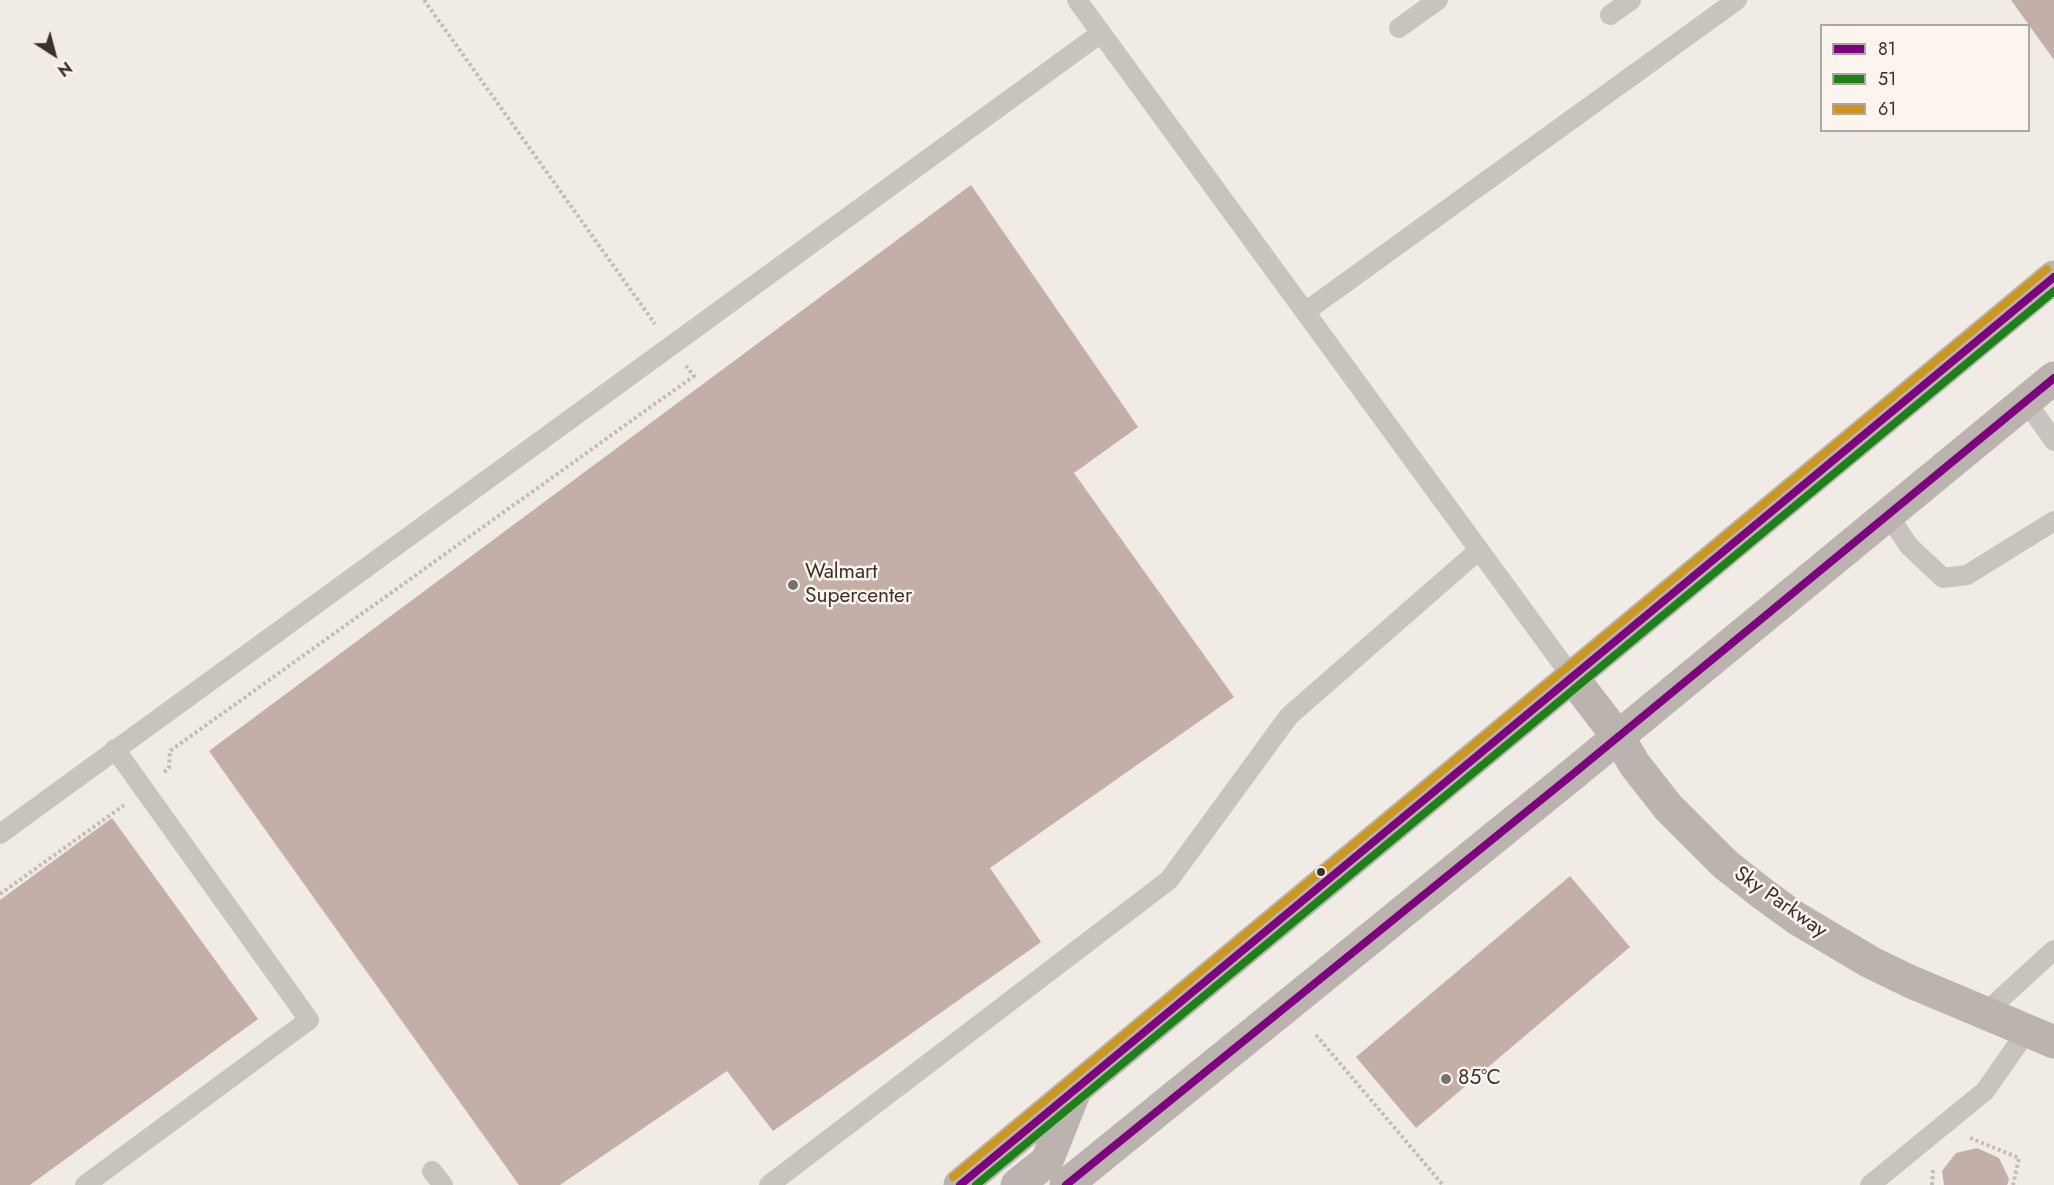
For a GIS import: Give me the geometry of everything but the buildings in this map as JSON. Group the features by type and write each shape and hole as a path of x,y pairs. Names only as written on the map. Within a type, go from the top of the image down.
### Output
{"main road":[{"path":"960,1185 2054,277"},
{"path":"1066,1185 1618,738 2054,378"},
{"name":"Sky Parkway","path":"1572,677 1668,807 1726,865 1763,894 1796,918 1870,962 2041,1036"},
{"path":"1017,1185 1047,1161 1076,1088"}],"lane":[{"path":"1077,0 1572,677"},
{"path":"1399,28 1438,0"},
{"path":"1610,15 1631,0"},
{"path":"1305,312 1737,0"},
{"path":"0,834 1101,33"},
{"path":"2026,401 2054,441"},
{"path":"1888,515 1909,546 1943,578 1967,575 2054,521"},
{"path":"769,1185 1169,880 1289,716 1479,550"},
{"path":"86,1185 309,1020 115,749"},
{"path":"1985,1013 2054,950"},
{"path":"1870,1185 1985,1091 2041,1036"}],"path":[{"path":"0,894 124,805 169,768 170,751 694,376 424,0"},
{"path":"1316,1035 1443,1185"},
{"path":"1967,1136 2019,1158 2013,1185"},
{"path":"1932,1185 1933,1165"}],"transit line":[{"name":"61","path":"953,1177 2047,269"},
{"name":"81","path":"960,1185 2054,277"},
{"name":"51","path":"976,1185 2054,291"},
{"name":"81","path":"1066,1185 1573,774 2054,378"}],"place":[{"name":"Walmart Supercenter","path":"793,585"},
{"name":"85°C","path":"1446,1079"}]}
